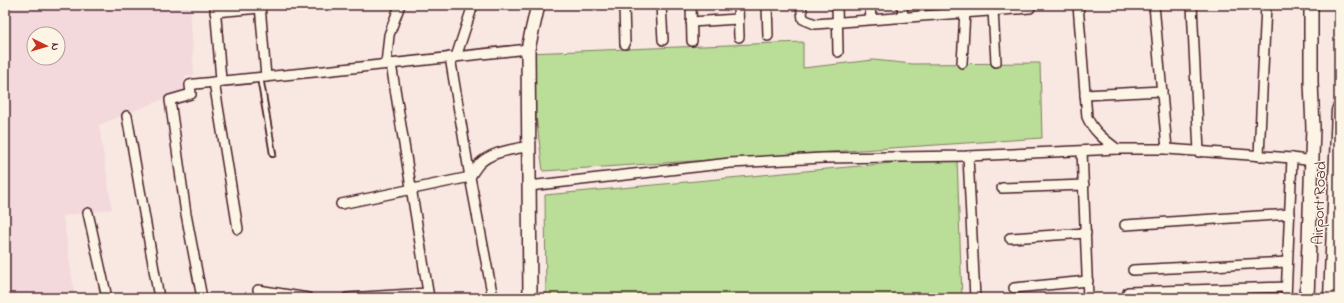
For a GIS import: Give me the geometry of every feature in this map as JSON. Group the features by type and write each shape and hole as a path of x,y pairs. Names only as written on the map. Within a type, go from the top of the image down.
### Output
{"main road":[{"name":"Airport Road","path":"1331,298 1339,110"}],"street":[{"path":"347,298 428,295 388,64 389,35 400,5"},
{"path":"473,5 453,57 470,177 493,298"},
{"path":"530,298 528,49 538,5"},
{"path":"624,5 625,44"},
{"path":"661,5 663,40"},
{"path":"691,5 692,41"},
{"path":"738,5 739,37"},
{"path":"767,5 768,36"},
{"path":"801,5 803,18 808,22 816,24 937,15 968,9 993,10 1002,7 1030,8"},
{"path":"836,5 838,52"},
{"path":"870,5 871,19"},
{"path":"902,5 903,17"},
{"path":"937,5 937,15"},
{"path":"1078,5 1087,117 1090,124 1101,138 1117,149"},
{"path":"1154,5 1167,150"},
{"path":"1192,5 1199,152"},
{"path":"1259,156 1266,5"},
{"path":"1307,298 1313,128 1310,47 1312,5"},
{"path":"238,229 217,81 215,8 260,6 263,77"},
{"path":"962,63 968,9"},
{"path":"993,10 996,62"},
{"path":"691,22 738,19"},
{"path":"202,298 186,214 170,100 191,94 190,85 217,81 528,49"},
{"path":"1085,95 1162,91"},
{"path":"127,116 159,298"},
{"path":"341,204 470,177 479,164 496,153 529,146"},
{"path":"529,186 730,163 823,158 968,156 1117,149 1167,150 1292,158 1312,161"},
{"path":"1082,151 1088,298"},
{"path":"968,156 975,298"},
{"path":"1286,298 1292,158"},
{"path":"1002,188 1084,185"},
{"path":"88,212 106,298"},
{"path":"1125,225 1290,214"},
{"path":"1010,238 1086,233"},
{"path":"1133,270 1287,262"},
{"path":"1014,288 1088,282"},
{"path":"1128,292 1286,287"},
{"path":"258,290 308,298"}],"lane":[{"path":"263,77 273,154"}],"shaded area":[{"path":"5,5 190,5 194,75 185,76 188,89 99,125 112,209 63,216 75,298 5,298"}],"green space":[{"path":"803,42 803,68 873,60 913,64 1040,63 1042,138 543,171 528,53"},
{"path":"957,157 962,298 546,298 545,195"}]}
